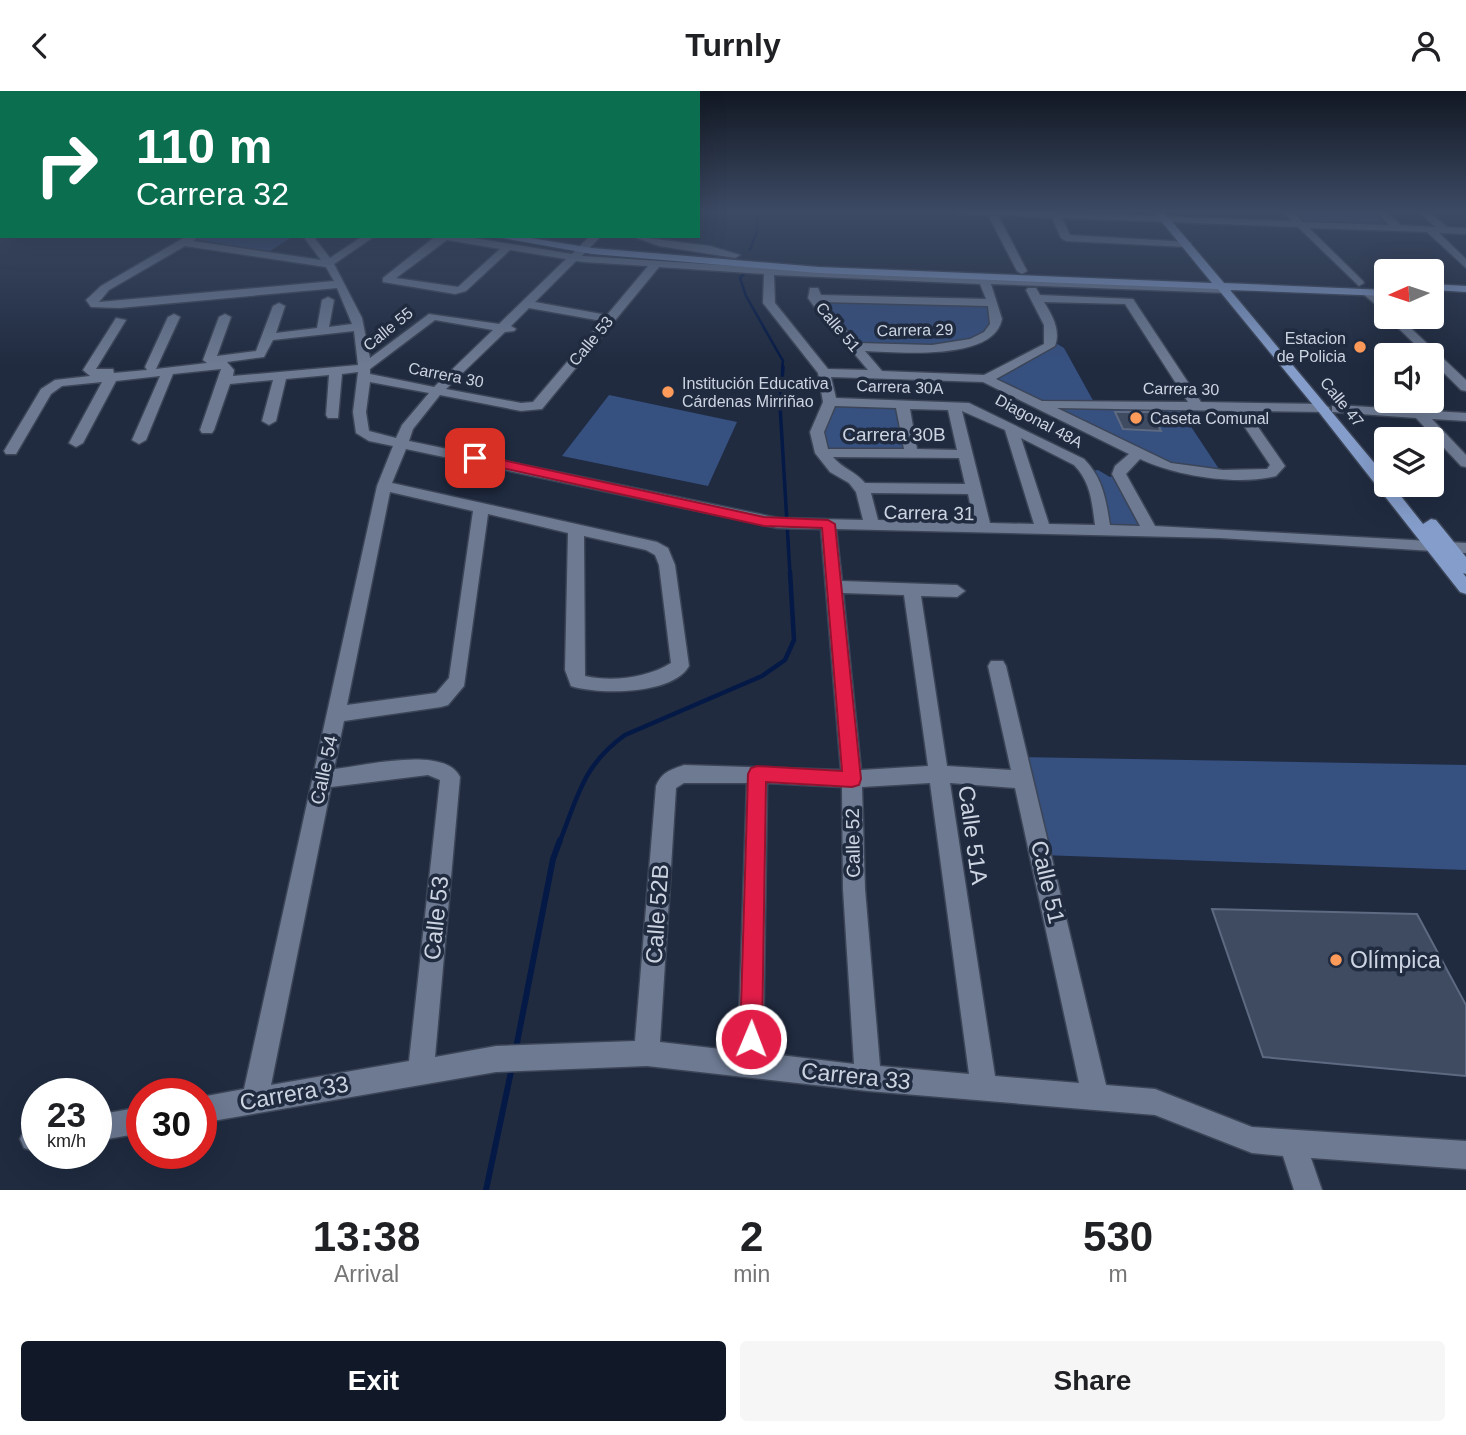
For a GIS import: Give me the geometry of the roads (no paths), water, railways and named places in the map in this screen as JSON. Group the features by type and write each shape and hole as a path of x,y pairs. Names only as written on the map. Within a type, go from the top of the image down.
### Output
{"main road":[{"path":"753,262 846,271 1000,278 1374,287"},
{"path":"829,262 1226,284 1312,282 1374,290"},
{"name":"Calle 47","path":"1204,262 1226,284"},
{"name":"Calle 47","path":"1210,262 1454,555"},
{"path":"1000,278 1013,282"},
{"path":"1444,288 1466,289"},
{"path":"1444,296 1466,297"},
{"name":"Calle 47","path":"1330,409 1374,457"},
{"name":"Calle 47","path":"1408,497 1454,555 1466,588"}],"street":[{"path":"150,262 105,288 92,300 95,305 341,284"},
{"path":"316,262 331,262"},
{"path":"410,262 387,280 455,291 462,289 492,262"},
{"name":"Calle 54","path":"255,1100 384,486 400,448 445,392 575,262"},
{"path":"649,262 815,274 1029,283 1226,284"},
{"path":"1018,262 1022,271"},
{"path":"1338,262 1374,298"},
{"path":"225,381 337,371 364,373 356,312 328,264"},
{"name":"Calle 53","path":"521,407 537,406 656,264"},
{"path":"769,271 769,303 824,373 831,403 817,432 822,453 828,463 854,480 861,488 867,500 872,525"},
{"name":"Calle 51","path":"815,274 814,298 879,375"},
{"path":"814,298 991,303 985,281"},
{"path":"986,379 1049,346 1053,341 1052,332 1029,283"},
{"path":"1037,298 1129,301 1198,407"},
{"path":"323,330 328,300"},
{"name":"Carrera 29","path":"855,347 943,347 976,342 996,325 991,303"},
{"path":"532,305 609,319"},
{"path":"120,320 89,370 96,374 260,354 269,337 279,306"},
{"name":"Calle 55","path":"364,373 433,316 508,329"},
{"path":"151,367 174,317"},
{"path":"209,360 225,317"},
{"path":"269,337 359,327"},
{"path":"1406,329 1466,387"},
{"path":"10,451 51,386 225,365 228,370 225,381 207,430"},
{"path":"333,415 337,371"},
{"path":"139,440 168,372"},
{"name":"Carrera 30","path":"364,373 521,407"},
{"name":"Carrera 31","path":"364,373 359,424 363,433 400,448 779,527 1304,543"},
{"path":"824,373 986,379 1168,467 1223,474 1271,473 1278,466 1238,407"},
{"path":"269,421 280,376"},
{"path":"76,443 111,378"},
{"name":"Carrera 30A","path":"831,403 961,406"},
{"path":"902,404 911,452"},
{"name":"Carrera 30","path":"1038,404 1330,409 1466,417"},
{"path":"961,406 966,454 983,527"},
{"name":"Diagonal 48A","path":"961,406 1010,426 1079,462 1090,471 1095,482 1104,530"},
{"path":"1420,414 1466,463"},
{"path":"1010,426 1043,528"},
{"path":"1139,452 1120,469 1119,474 1150,531"},
{"name":"Carrera 30B","path":"822,453 966,454"},
{"path":"384,486 576,528 650,546 662,552 667,565 680,666 671,674 656,680 589,686 577,681 574,670 576,528"},
{"path":"861,488 974,489"},
{"path":"336,714 441,700 452,691 458,681 481,507"},
{"name":"Carrera 31","path":"829,528 872,525 1150,531 1454,555"},
{"name":"Calle 52","path":"829,528 852,779 854,889 868,1078"},
{"path":"833,587 957,591"},
{"name":"Calle 51A","path":"912,590 985,1089"},
{"name":"Calle 51","path":"998,666 1096,1099"},
{"name":"Calle 53","path":"322,779 428,767 440,769 450,777 421,1071"},
{"path":"751,1066 757,774 852,779 937,773 1025,780"},
{"name":"Calle 52B","path":"647,1053 666,786 672,778 684,774 757,774"},
{"name":"Carrera 33","path":"217,1106 496,1059 538,1055 647,1053 868,1078 1155,1102 1252,1140 1466,1155"},
{"path":"1293,1143 1308,1190"}],"waterway":[{"path":"745,273 740,278 746,296 783,361 782,369"},
{"path":"783,367 780,405 790,574"},
{"path":"560,841 584,782 611,746 625,735 762,676 785,660 794,640 790,572"},
{"path":"516,1048 553,859 560,840"},
{"path":"486,1190 512,1067"}],"place":[{"name":"Estacion de Policia","path":"1360,347"},
{"name":"Institución Educativa Cárdenas Mirriñao","path":"668,392"},
{"name":"Caseta Comunal","path":"1136,418"},
{"name":"Olímpica","path":"1336,960"}]}
